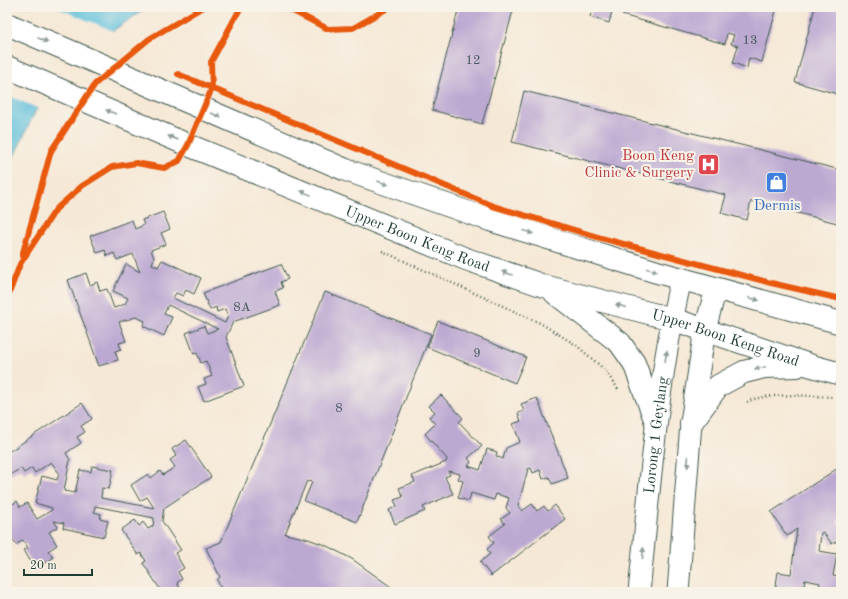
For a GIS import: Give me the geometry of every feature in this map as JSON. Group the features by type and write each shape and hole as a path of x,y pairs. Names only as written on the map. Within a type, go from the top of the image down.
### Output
{"main road":[{"path":"7,24 346,170 490,220 681,279 841,323"},
{"name":"Upper Boon Keng Road","path":"7,67 147,127 466,259 544,286 705,329 812,366 841,374"},
{"path":"544,286 620,342 634,363 656,422"},
{"path":"691,423 718,386 744,372 764,367 812,366"}],"street":[{"name":"Lorong 1 Geylang","path":"640,592 656,422 672,319 681,279"},
{"path":"678,592 691,423 705,329 716,289"}],"path":[{"path":"376,249 540,322 576,345 604,370 620,391"},
{"path":"747,402 751,399 780,395 837,397"}],"water":[{"path":"7,7 148,7 114,30 36,110 7,171"}],"pier":[{"path":"7,7 55,7 116,32 40,109 7,95"}],"building":[{"path":"459,7 514,7 482,124 432,110"},
{"path":"582,7 613,7 609,23 590,17 592,11"},
{"path":"620,7 733,7 741,9 742,7 777,7 762,62 749,58 747,68 733,63 738,46 731,44 734,35 727,33 725,44 622,15 624,8"},
{"path":"815,7 841,7 841,95 795,82"},
{"path":"524,91 841,170 841,224 751,201 747,220 721,213 726,195 512,142"},
{"path":"163,212 170,229 161,233 166,244 151,250 154,258 152,264 158,267 162,260 201,278 194,294 186,290 183,296 176,293 173,298 225,323 228,316 225,309 217,312 216,307 210,310 203,293 281,264 288,279 281,282 283,288 275,291 280,305 233,322 226,337 244,386 204,401 198,387 206,384 204,379 212,376 206,361 201,363 197,353 194,354 186,333 204,326 207,333 218,329 168,305 164,314 172,317 164,336 143,326 145,321 136,317 119,322 126,341 119,343 121,349 115,351 118,360 99,366 68,280 86,273 90,285 97,282 100,291 107,289 114,308 125,304 128,298 113,291 126,264 140,272 133,254 117,260 114,253 107,256 105,250 97,253 90,236 132,220 135,229 144,225 142,220"},
{"path":"325,292 431,334 357,522 304,501 312,482 307,481 285,534 305,538 325,545 352,559 398,592 290,592 274,590 256,592 223,592 217,580 220,577 206,548 221,542"},
{"path":"438,321 526,357 515,383 427,347"},
{"path":"441,395 463,418 459,422 482,446 468,458 471,462 468,466 480,470 487,449 497,452 496,456 503,459 506,448 520,442 513,424 521,421 518,413 524,411 521,404 537,398 568,478 552,484 549,477 543,479 540,470 533,473 531,468 528,469 518,506 522,511 532,504 537,511 544,506 548,511 555,505 565,519 491,576 480,562 490,554 487,549 494,543 489,536 505,524 501,519 510,513 506,508 509,498 496,494 494,500 471,493 469,501 458,498 463,481 458,479 460,474 448,471 450,475 445,477 453,494 423,507 425,511 395,524 389,510 397,506 394,500 403,497 399,488 415,482 412,476 446,462 447,459 425,434 435,424 429,417 435,412 429,406"},
{"path":"82,403 92,419 81,426 85,432 77,437 81,443 66,453 70,460 64,491 75,493 80,470 91,472 92,466 113,470 109,489 102,488 101,498 154,508 147,497 140,501 131,485 148,474 151,478 160,471 163,475 175,467 170,460 176,456 172,449 186,440 211,477 164,508 162,521 181,550 175,553 184,568 178,572 182,579 177,583 182,591 162,592 143,563 146,561 141,553 138,555 121,530 135,520 139,526 143,522 148,529 153,526 154,518 95,506 94,512 101,514 100,519 108,521 104,537 63,528 64,523 54,521 58,527 49,532 57,545 48,551 53,558 35,569 24,550 28,548 23,540 16,545 7,530 7,500 10,506 17,501 20,507 27,503 37,519 52,510 52,508 35,503 42,476 57,480 59,473 51,462 35,473 32,468 24,473 21,468 10,475 7,470 7,453"},
{"path":"841,466 841,519 837,522 841,527 841,538 832,544 823,532 821,533 819,551 837,554 833,576 841,577 841,592 818,592 820,583 805,580 803,592 775,591 778,572 791,574 797,529 787,536 771,512"}],"cycle path":[{"path":"22,256 51,151 95,84 149,39 203,7"},
{"path":"7,299 20,264 56,209 82,186 112,167 136,163 164,168 179,161 188,145 212,88 211,62 241,7"},
{"path":"285,7 328,29 353,28 390,7"},
{"path":"178,74 493,206 601,238 771,283 841,299"}],"place":[{"name":"Boon Keng Clinic & Surgery","path":"709,164"},
{"name":"Dermis","path":"777,182"}]}
